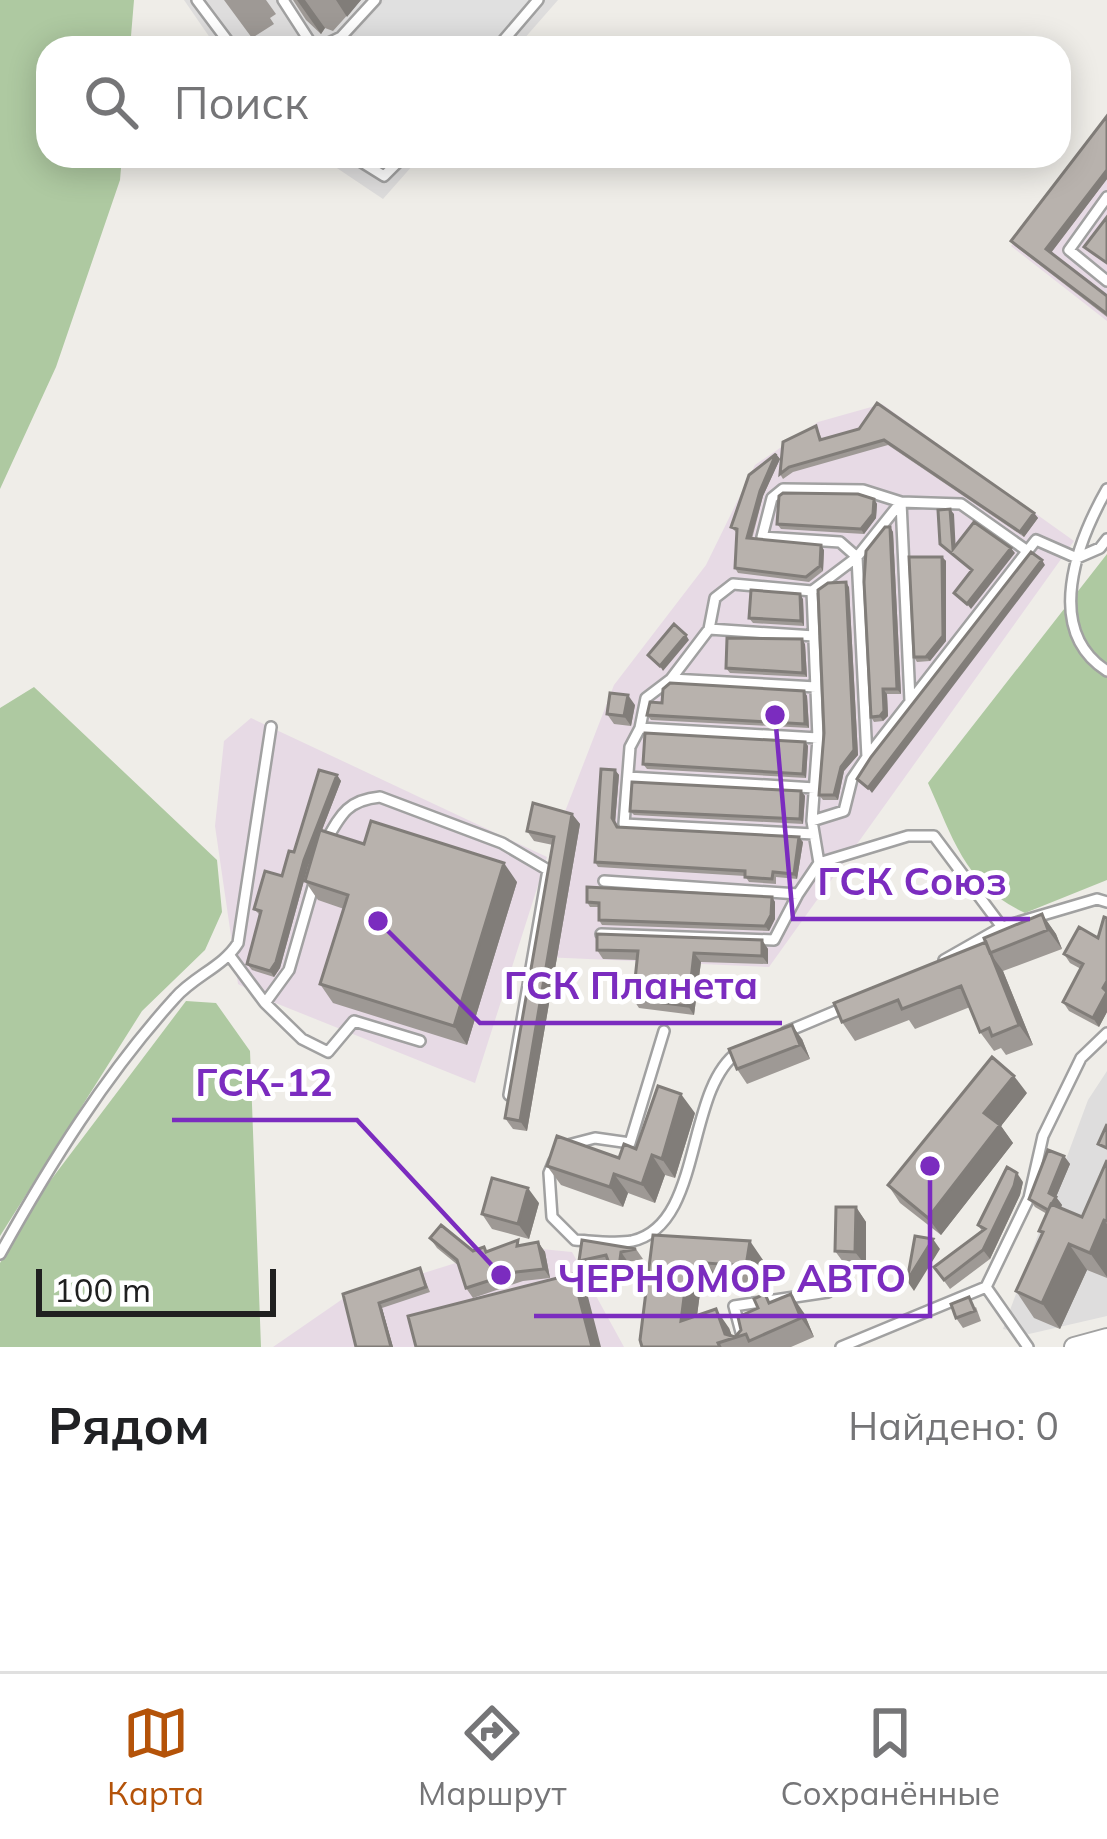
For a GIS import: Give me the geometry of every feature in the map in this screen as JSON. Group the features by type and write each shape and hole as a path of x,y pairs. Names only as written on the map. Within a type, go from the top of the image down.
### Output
{"street":[{"path":"1074,1347 1107,1338"}],"lane":[{"path":"197,0 223,36"},
{"path":"342,36 374,0"},
{"path":"507,36 538,0"},
{"path":"285,1 308,36"},
{"path":"1107,197 1069,250 1107,281"},
{"path":"867,757 857,557 840,542 762,537 772,498 783,489 863,490 902,502 961,504 1027,550"},
{"path":"1107,489 1077,558 1069,621 1093,662 1107,671"},
{"path":"814,834 624,824 630,747 640,728 646,698 671,679 709,629 715,598 733,584 812,591 857,557 902,502"},
{"path":"902,502 910,701"},
{"path":"812,821 844,811 852,779 867,757 1036,540 1077,558 1100,548 1107,539"},
{"path":"812,591 818,738 812,821 819,863"},
{"path":"709,629 814,636"},
{"path":"671,679 816,687"},
{"path":"0,1254 46,1175 135,1049 177,995 230,956 238,943 271,727"},
{"path":"640,728 818,738"},
{"path":"628,777 815,788"},
{"path":"265,1004 289,970 327,838 359,799 380,797 502,843 548,870 508,1094"},
{"path":"602,934 774,940 819,863 908,836 934,836 1002,926"},
{"path":"604,881 798,894"},
{"path":"932,968 1002,926 1097,899 1107,902"},
{"path":"230,956 265,1004 302,1039 328,1052 354,1021 420,1041"},
{"path":"774,1037 854,1003"},
{"path":"664,1031 630,1143 595,1138 561,1147 548,1173 552,1217 575,1240 633,1241 661,1226 679,1194 718,1070 734,1054 754,1046"},
{"path":"841,1347 986,1287 1029,1198 1043,1136 1081,1058 1107,1033"},
{"path":"986,1287 1028,1347"},
{"path":"745,1347 734,1306 828,1292"}],"shaded area":[{"path":"184,0 558,0 526,36 209,36"},
{"path":"385,0 533,0 501,36 354,36"},
{"path":"1107,118 1107,321 1011,246"},
{"path":"337,168 410,168 383,199"},
{"path":"882,404 1074,541 769,967 543,957 561,822 614,685 706,565 755,465 818,422"},
{"path":"251,718 547,857 475,1083 238,984 215,826 224,741"},
{"path":"1107,1071 1107,1316 1029,1334 1003,1329 1088,1100"},
{"path":"510,1246 572,1252 624,1347 273,1347 344,1298"}],"green space":[{"path":"0,0 134,0 131,36 36,36 36,168 121,168 56,367 0,489"},
{"path":"1107,554 1107,880 1025,913 975,875 954,842 928,783"},
{"path":"34,687 217,860 222,912 205,950 142,1011 0,1236 0,708"},
{"path":"186,1001 216,1003 250,1051 261,1347 0,1347 0,1263 41,1193"}],"building":[{"path":"1107,116 1107,170 1046,249 1107,296 1107,314 1011,241"},
{"path":"1107,217 1107,263 1084,247"},
{"path":"877,403 1034,513 1020,532 884,440 789,467 780,474 783,442 816,426 820,440 859,429"},
{"path":"776,454 747,538 821,545 820,566 806,577 735,568 737,529 731,527 749,475"},
{"path":"783,493 858,494 874,499 873,514 861,529 777,524"},
{"path":"950,509 953,549 974,522 1011,548 967,604 954,593 972,570 940,544 938,510"},
{"path":"890,527 897,689 883,689 884,711 871,717 866,551"},
{"path":"1031,552 1042,560 868,788 857,779 871,757"},
{"path":"909,557 942,557 943,636 926,657 914,657"},
{"path":"846,582 854,750 841,767 834,795 819,795 824,733 818,590 828,583"},
{"path":"751,590 800,594 801,621 749,618"},
{"path":"674,624 686,635 660,666 648,655"},
{"path":"727,638 802,639 803,673 726,668"},
{"path":"670,683 804,691 805,724 647,715 650,702 662,703 663,689"},
{"path":"610,693 628,695 624,716 607,714"},
{"path":"645,733 805,742 803,774 643,764"},
{"path":"601,769 615,770 612,818 617,827 799,837 794,874 773,872 772,879 745,877 745,871 595,862"},
{"path":"319,770 337,775 304,860 276,962 270,971 247,964 261,911 254,909 265,871 282,876"},
{"path":"632,782 801,791 800,819 630,811"},
{"path":"533,803 572,814 520,1121 505,1118 554,837 527,831"},
{"path":"371,821 504,863 454,1026 320,984 348,895 305,881 320,830 364,844"},
{"path":"587,887 772,897 771,915 765,926 599,920 599,903 587,902"},
{"path":"1042,914 1048,930 990,953 984,938"},
{"path":"1104,917 1107,981 1103,988 1107,992 1093,1018 1063,1002 1083,964 1064,954 1079,927 1098,938"},
{"path":"597,934 762,940 762,956 694,953 688,1006 633,999 638,951 597,950"},
{"path":"986,942 1019,1025 992,1036 989,1028 980,1032 961,986 902,1009 898,1000 842,1022 834,1003"},
{"path":"792,1025 800,1045 737,1069 729,1049"},
{"path":"992,1057 1014,1076 984,1113 1000,1125 928,1218 888,1185"},
{"path":"658,1086 681,1094 662,1159 652,1155 642,1184 614,1174 610,1187 547,1166 557,1136 619,1158 624,1144 636,1149"},
{"path":"1107,1124 1107,1148 1098,1144"},
{"path":"1048,1150 1064,1156 1049,1193 1056,1197 1048,1210 1029,1199"},
{"path":"1107,1160 1107,1221 1090,1253 1069,1244 1042,1303 1016,1291 1051,1204 1082,1217"},
{"path":"1007,1167 1017,1173 1014,1186 983,1250 944,1280 934,1267 985,1229 978,1225"},
{"path":"492,1178 528,1188 518,1224 482,1214"},
{"path":"836,1207 856,1207 855,1252 835,1251"},
{"path":"441,1225 473,1251 484,1247 486,1252 518,1240 517,1246 538,1242 544,1269 516,1272 466,1288 457,1260 430,1238"},
{"path":"653,1235 750,1241 746,1266 707,1263 705,1276 687,1274 681,1321 716,1309 725,1334 735,1337 741,1330 738,1317 758,1308 754,1299 765,1294 769,1303 791,1294 801,1318 749,1341 746,1334 718,1343 720,1347 642,1347"},
{"path":"915,1236 933,1239 907,1281"},
{"path":"582,1240 636,1249 621,1252 619,1267 610,1266 606,1255 579,1261"},
{"path":"420,1268 426,1287 379,1303 391,1347 356,1347 343,1294"},
{"path":"573,1274 592,1347 416,1347 408,1316"},
{"path":"969,1297 975,1311 956,1318 951,1304"}],"place":[{"name":"ГСК Союз","path":"775,715"},
{"name":"ГСК Планета","path":"378,921"},
{"name":"ЧЕРНОМОР АВТО","path":"930,1166"},
{"name":"ГСК-12","path":"501,1275"}]}
